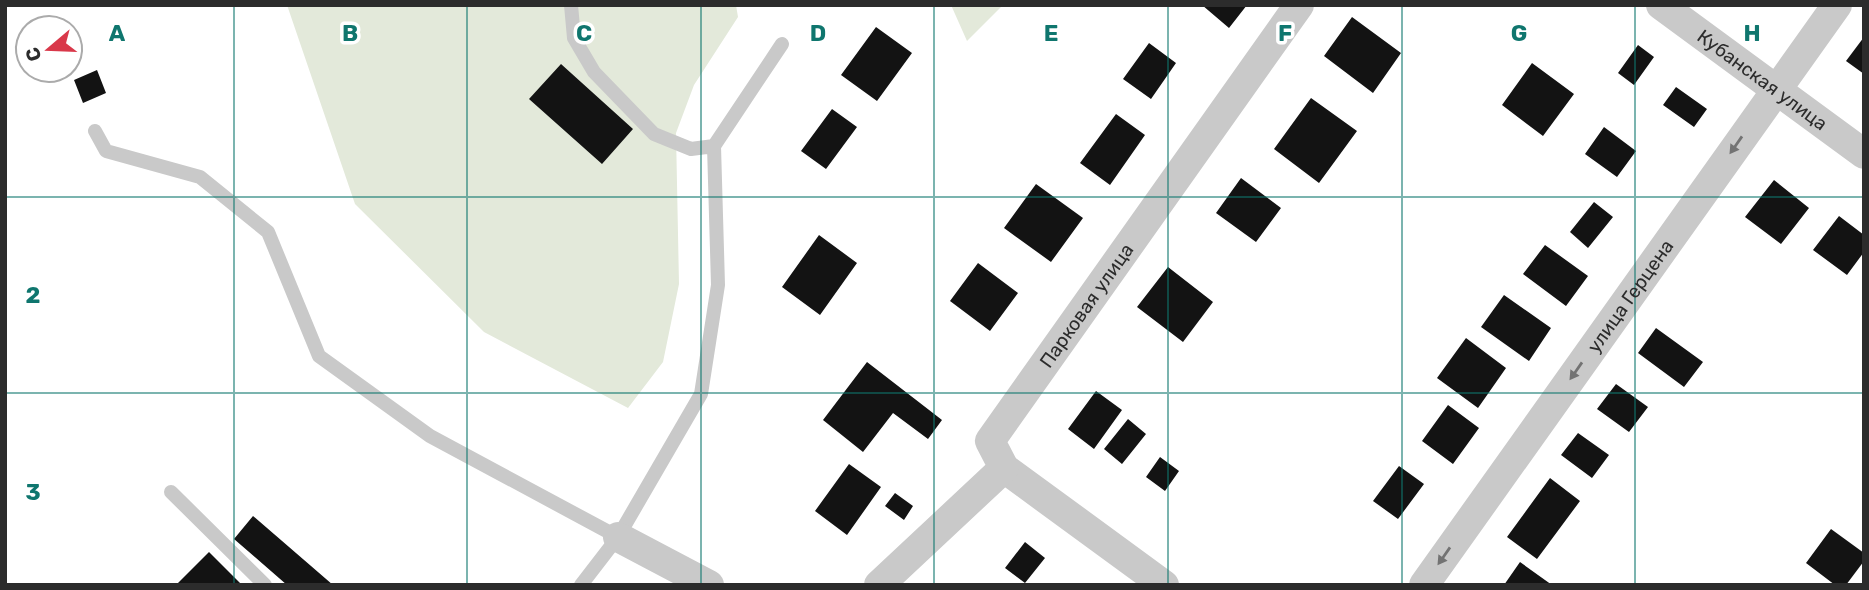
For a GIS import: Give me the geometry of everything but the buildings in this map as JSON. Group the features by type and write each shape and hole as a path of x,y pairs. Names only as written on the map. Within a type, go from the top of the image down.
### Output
{"street":[{"name":"Парковая улица","path":"1004,468 990,440 1299,5"},
{"name":"Кубанская улица","path":"1661,5 1864,154"},
{"name":"улица Герцена","path":"1424,585 1837,5"},
{"path":"879,585 1004,468 1164,585"},
{"path":"618,537 709,585"}],"lane":[{"path":"571,5 574,38 594,72 654,134 691,149 714,146"},
{"path":"581,585 618,537 701,394 718,285 714,146 782,44"},
{"path":"95,131 106,151 200,177 268,232 319,356 430,436 618,537"},
{"path":"171,492 265,585"}],"green space":[{"path":"287,5 736,5 738,17 694,85 676,133 679,284 663,362 628,408 484,332 355,204"},
{"path":"951,5 1003,5 967,41"}]}
